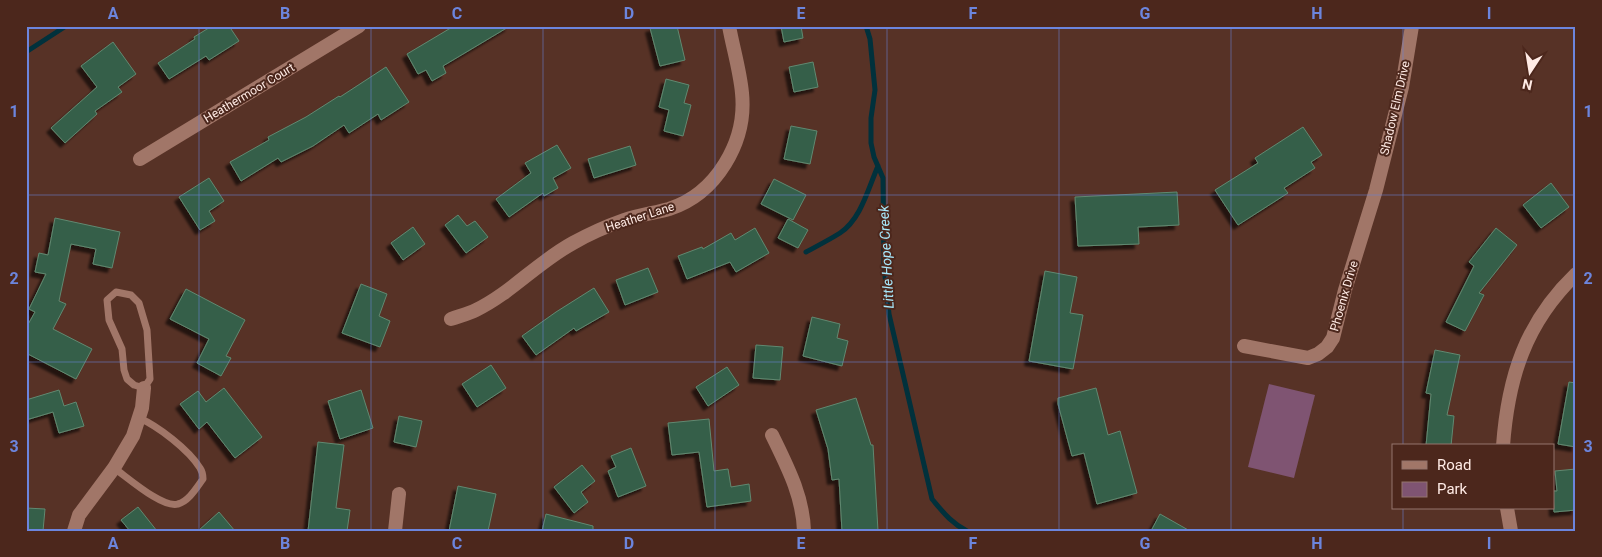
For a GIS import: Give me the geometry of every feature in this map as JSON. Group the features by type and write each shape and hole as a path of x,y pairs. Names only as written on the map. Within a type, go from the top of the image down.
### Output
{"street":[{"name":"Heathermoor Court","path":"140,159 359,26"},
{"name":"Heather Lane","path":"451,319 475,311 497,298 574,243 617,223 680,204 698,193 714,178 728,160 734,147 742,115 742,93 729,26"},
{"name":"Shadow Elm Drive","path":"1376,190 1402,87 1412,26"},
{"name":"Phoenix Drive","path":"1244,346 1308,358 1318,354 1327,347 1333,338 1345,290 1376,190"},
{"path":"1504,444 1506,414 1512,380 1523,348 1544,310 1576,274"},
{"path":"74,531 79,515 114,468 133,436 142,408 144,388"},
{"path":"772,435 794,481 801,501 804,531"},
{"path":"395,531 399,494"},
{"path":"1507,510 1511,531"}],"lane":[{"path":"116,292 131,295 139,303 148,330 150,378 144,388 134,385 127,379 122,349 109,320 107,300 116,292"},
{"path":"114,468 155,497 169,504 179,504 184,501 203,479 201,468 185,451 155,425 139,418"}],"green space":[{"path":"1269,384 1315,395 1294,478 1248,467"}],"building":[{"path":"212,26 229,26 239,41 209,60 206,56 169,79 158,63"},
{"path":"454,26 510,26 443,66 446,73 432,81 426,70 418,74 407,54"},
{"path":"677,26 685,60 660,66 650,28"},
{"path":"781,26 801,26 803,38 784,42"},
{"path":"113,42 136,74 118,87 122,92 95,111 97,114 65,143 51,128 97,87 81,66"},
{"path":"813,62 818,87 794,92 789,67"},
{"path":"386,67 409,102 381,120 378,114 349,133 344,125 313,146 281,162 278,158 241,181 230,162 269,140 268,137 340,97"},
{"path":"666,79 689,85 684,103 691,105 683,136 664,131 669,110 659,107"},
{"path":"791,126 817,131 810,164 784,159"},
{"path":"1303,127 1322,155 1311,162 1315,168 1284,188 1288,193 1238,225 1215,190 1258,163 1255,158"},
{"path":"557,145 571,168 553,178 558,188 544,196 543,193 509,217 496,199 531,173 525,163"},
{"path":"630,146 636,165 594,178 588,159"},
{"path":"209,178 224,201 209,211 215,221 200,230 179,197"},
{"path":"774,179 806,195 793,220 761,204"},
{"path":"1551,183 1569,207 1541,228 1523,205"},
{"path":"1177,192 1179,225 1138,227 1139,244 1078,246 1075,197"},
{"path":"458,215 467,226 475,221 488,237 466,253 445,225"},
{"path":"55,218 120,232 112,268 93,264 96,249 71,244 59,301 66,304 53,329 92,349 76,379 26,353 26,328 35,312 29,309 46,274 35,272 39,253 48,255"},
{"path":"788,219 808,230 798,248 778,238"},
{"path":"413,227 425,244 403,260 391,243"},
{"path":"755,228 769,253 736,272 730,262 687,279 678,256 702,247 703,249 731,233 735,240"},
{"path":"1496,228 1517,245 1479,293 1484,295 1465,331 1446,322 1474,266 1469,262"},
{"path":"648,268 658,292 625,305 616,280"},
{"path":"1045,271 1077,277 1070,313 1083,315 1073,369 1029,361"},
{"path":"361,284 387,294 379,316 390,321 380,347 342,333"},
{"path":"594,288 609,312 576,331 574,328 536,355 522,336"},
{"path":"186,289 245,320 226,356 231,358 221,376 197,363 209,339 170,319"},
{"path":"812,317 840,324 837,338 848,341 842,366 803,356"},
{"path":"756,345 783,347 780,380 753,378"},
{"path":"1435,350 1460,355 1447,415 1454,416 1451,444 1426,444 1431,394 1426,393"},
{"path":"491,365 506,388 477,407 462,384"},
{"path":"727,367 739,385 708,406 696,387"},
{"path":"1569,382 1576,383 1576,447 1558,444"},
{"path":"224,388 262,437 235,458 207,422 199,429 180,404 198,391 206,402"},
{"path":"1096,388 1108,435 1120,431 1137,493 1097,504 1084,453 1072,456 1058,404 1058,398"},
{"path":"59,390 64,406 76,402 84,426 59,433 53,412 26,420 26,400"},
{"path":"361,390 373,428 340,439 328,401"},
{"path":"856,398 871,445 873,445 878,531 842,531 839,479 832,480 828,449 816,410"},
{"path":"399,416 422,421 416,447 394,442"},
{"path":"709,419 714,471 728,469 731,487 749,484 751,501 707,507 699,452 672,455 668,423"},
{"path":"318,442 344,445 336,508 350,510 347,531 308,531"},
{"path":"631,448 646,486 618,497 608,471 616,467 611,456"},
{"path":"582,465 595,481 581,492 588,502 574,513 554,487"},
{"path":"1576,469 1576,510 1554,512 1554,491 1557,491 1555,471"},
{"path":"458,486 496,494 488,531 449,531"},
{"path":"138,507 157,531 130,531 121,520"},
{"path":"26,508 45,509 43,531 26,531"},
{"path":"219,512 235,531 198,531"},
{"path":"546,514 593,526 593,531 542,531"},
{"path":"1160,514 1190,531 1151,531"}],"waterway":[{"path":"26,52 66,26"},
{"name":"Little Hope Creek","path":"866,26 870,39 875,90 871,118 871,143 874,157 883,178 884,266 889,314 932,499 952,521 967,531"},
{"path":"806,252 840,233 853,220 859,212 878,166"}]}
